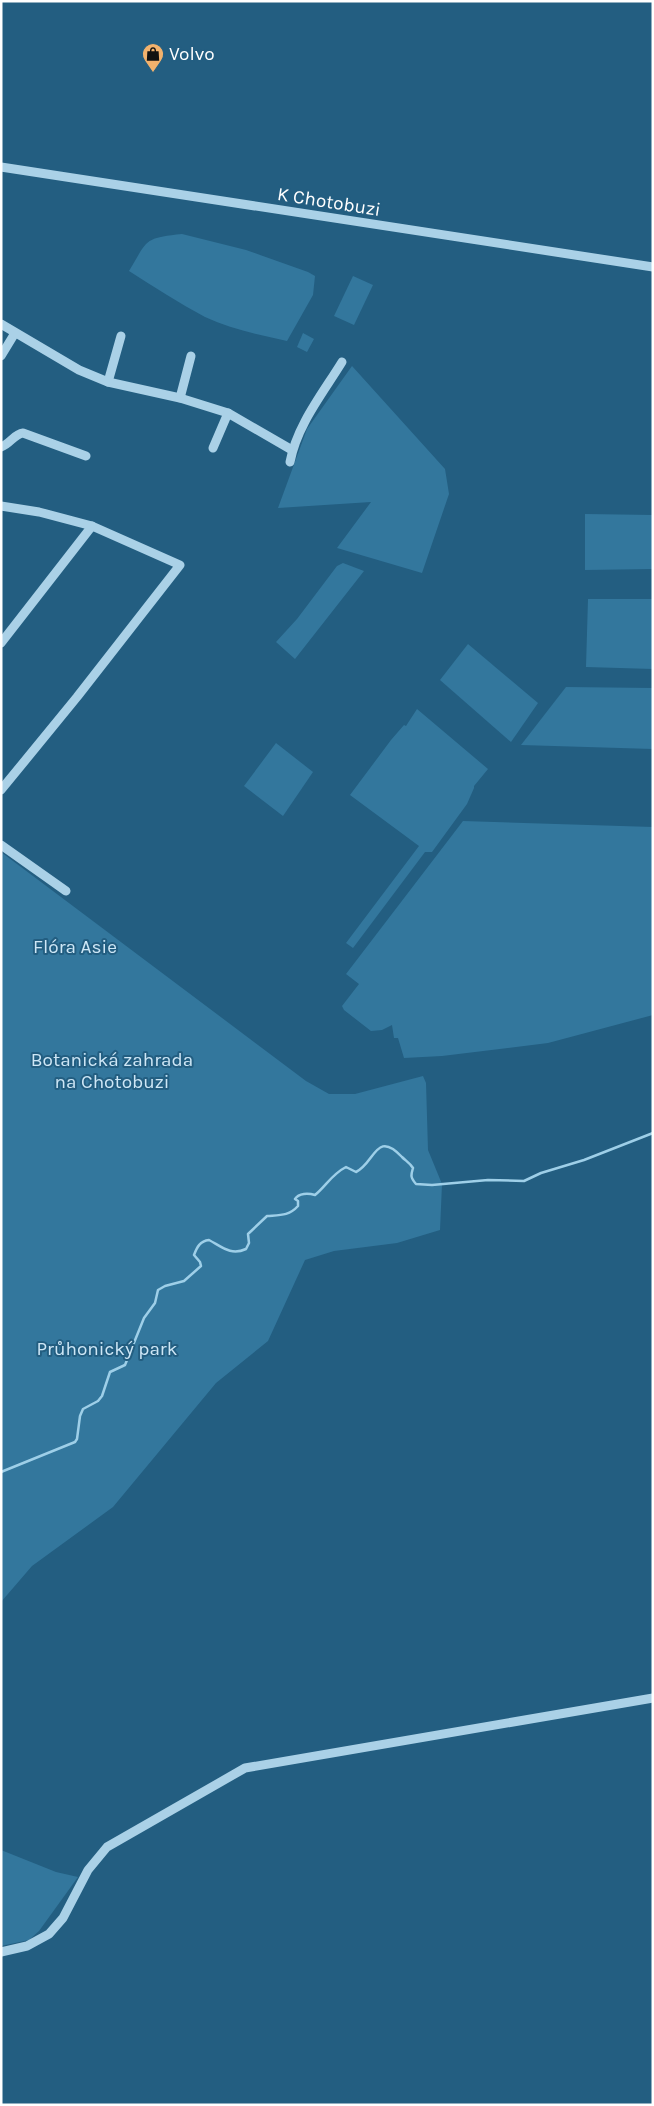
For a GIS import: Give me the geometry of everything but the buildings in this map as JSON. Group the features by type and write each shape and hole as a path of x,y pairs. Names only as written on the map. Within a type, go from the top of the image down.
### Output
{"street":[{"name":"K Chotobuzi","path":"1,167 653,267"},
{"path":"1,324 79,370 108,382 180,398 228,413 292,450"},
{"path":"1,356 15,333"},
{"path":"108,382 122,336"},
{"path":"180,398 191,356"},
{"path":"290,462 292,450 309,414 342,362"},
{"path":"213,448 228,413"},
{"path":"1,447 7,445 17,434 23,433 86,456"},
{"path":"1,506 39,512 92,526 180,565 77,697 1,790"},
{"path":"1,644 92,526"},
{"path":"1,845 66,891"},
{"path":"1,1952 27,1946 49,1934 63,1918 88,1870 107,1847 244,1768 653,1698"}],"green space":[{"path":"182,234 246,250 315,276 313,295 287,341 235,328 205,317 129,271 148,242 160,237"},
{"path":"353,276 373,285 354,325 334,316"},
{"path":"303,333 314,339 307,352 297,347"},
{"path":"352,366 445,469 449,494 422,573 337,548 371,502 278,508 307,429"},
{"path":"585,514 653,515 653,569 585,570"},
{"path":"343,563 364,571 295,659 276,642 297,619 337,566"},
{"path":"588,599 653,599 653,669 586,667"},
{"path":"468,644 538,703 511,742 440,680"},
{"path":"566,687 653,688 653,749 521,745"},
{"path":"417,709 488,769 474,786 467,804 432,852 425,852 353,948 346,943 419,846 350,795 391,740 404,725 406,726"},
{"path":"276,743 313,772 283,816 244,786"},
{"path":"463,821 653,827 653,1015 548,1043 442,1056 404,1058 398,1038 394,1038 392,1025 382,1030 371,1031 344,1010 342,1006 359,984 346,974"},
{"path":"1,852 306,1081 329,1094 355,1094 423,1076 426,1083 428,1150 442,1184 440,1230 397,1243 334,1251 305,1260 268,1341 216,1383 113,1507 32,1566 1,1602"},
{"path":"1,1850 56,1872 78,1877 39,1931 29,1940 1,1946"}],"waterway":[{"path":"1,1472 75,1442 83,1409 98,1401 102,1396 110,1372 125,1365 144,1318 155,1303 158,1290 184,1281 201,1266 194,1255 201,1243 209,1240 222,1248 236,1252 246,1249 249,1243 248,1234 267,1216 291,1212 298,1206 298,1201 295,1199 297,1197 304,1194 315,1195 337,1173 346,1167 356,1172 381,1147 387,1146 393,1149 411,1165 413,1168 412,1178 416,1184 432,1185 488,1180 524,1181 541,1173 584,1160 653,1133"}],"place":[{"name":"Volvo","path":"153,73"}],"park label":[{"name":"Flóra Asie","path":"75,947"},
{"name":"Botanická zahrada na Chotobuzi","path":"112,1071"},
{"name":"Průhonický park","path":"107,1349"}]}
